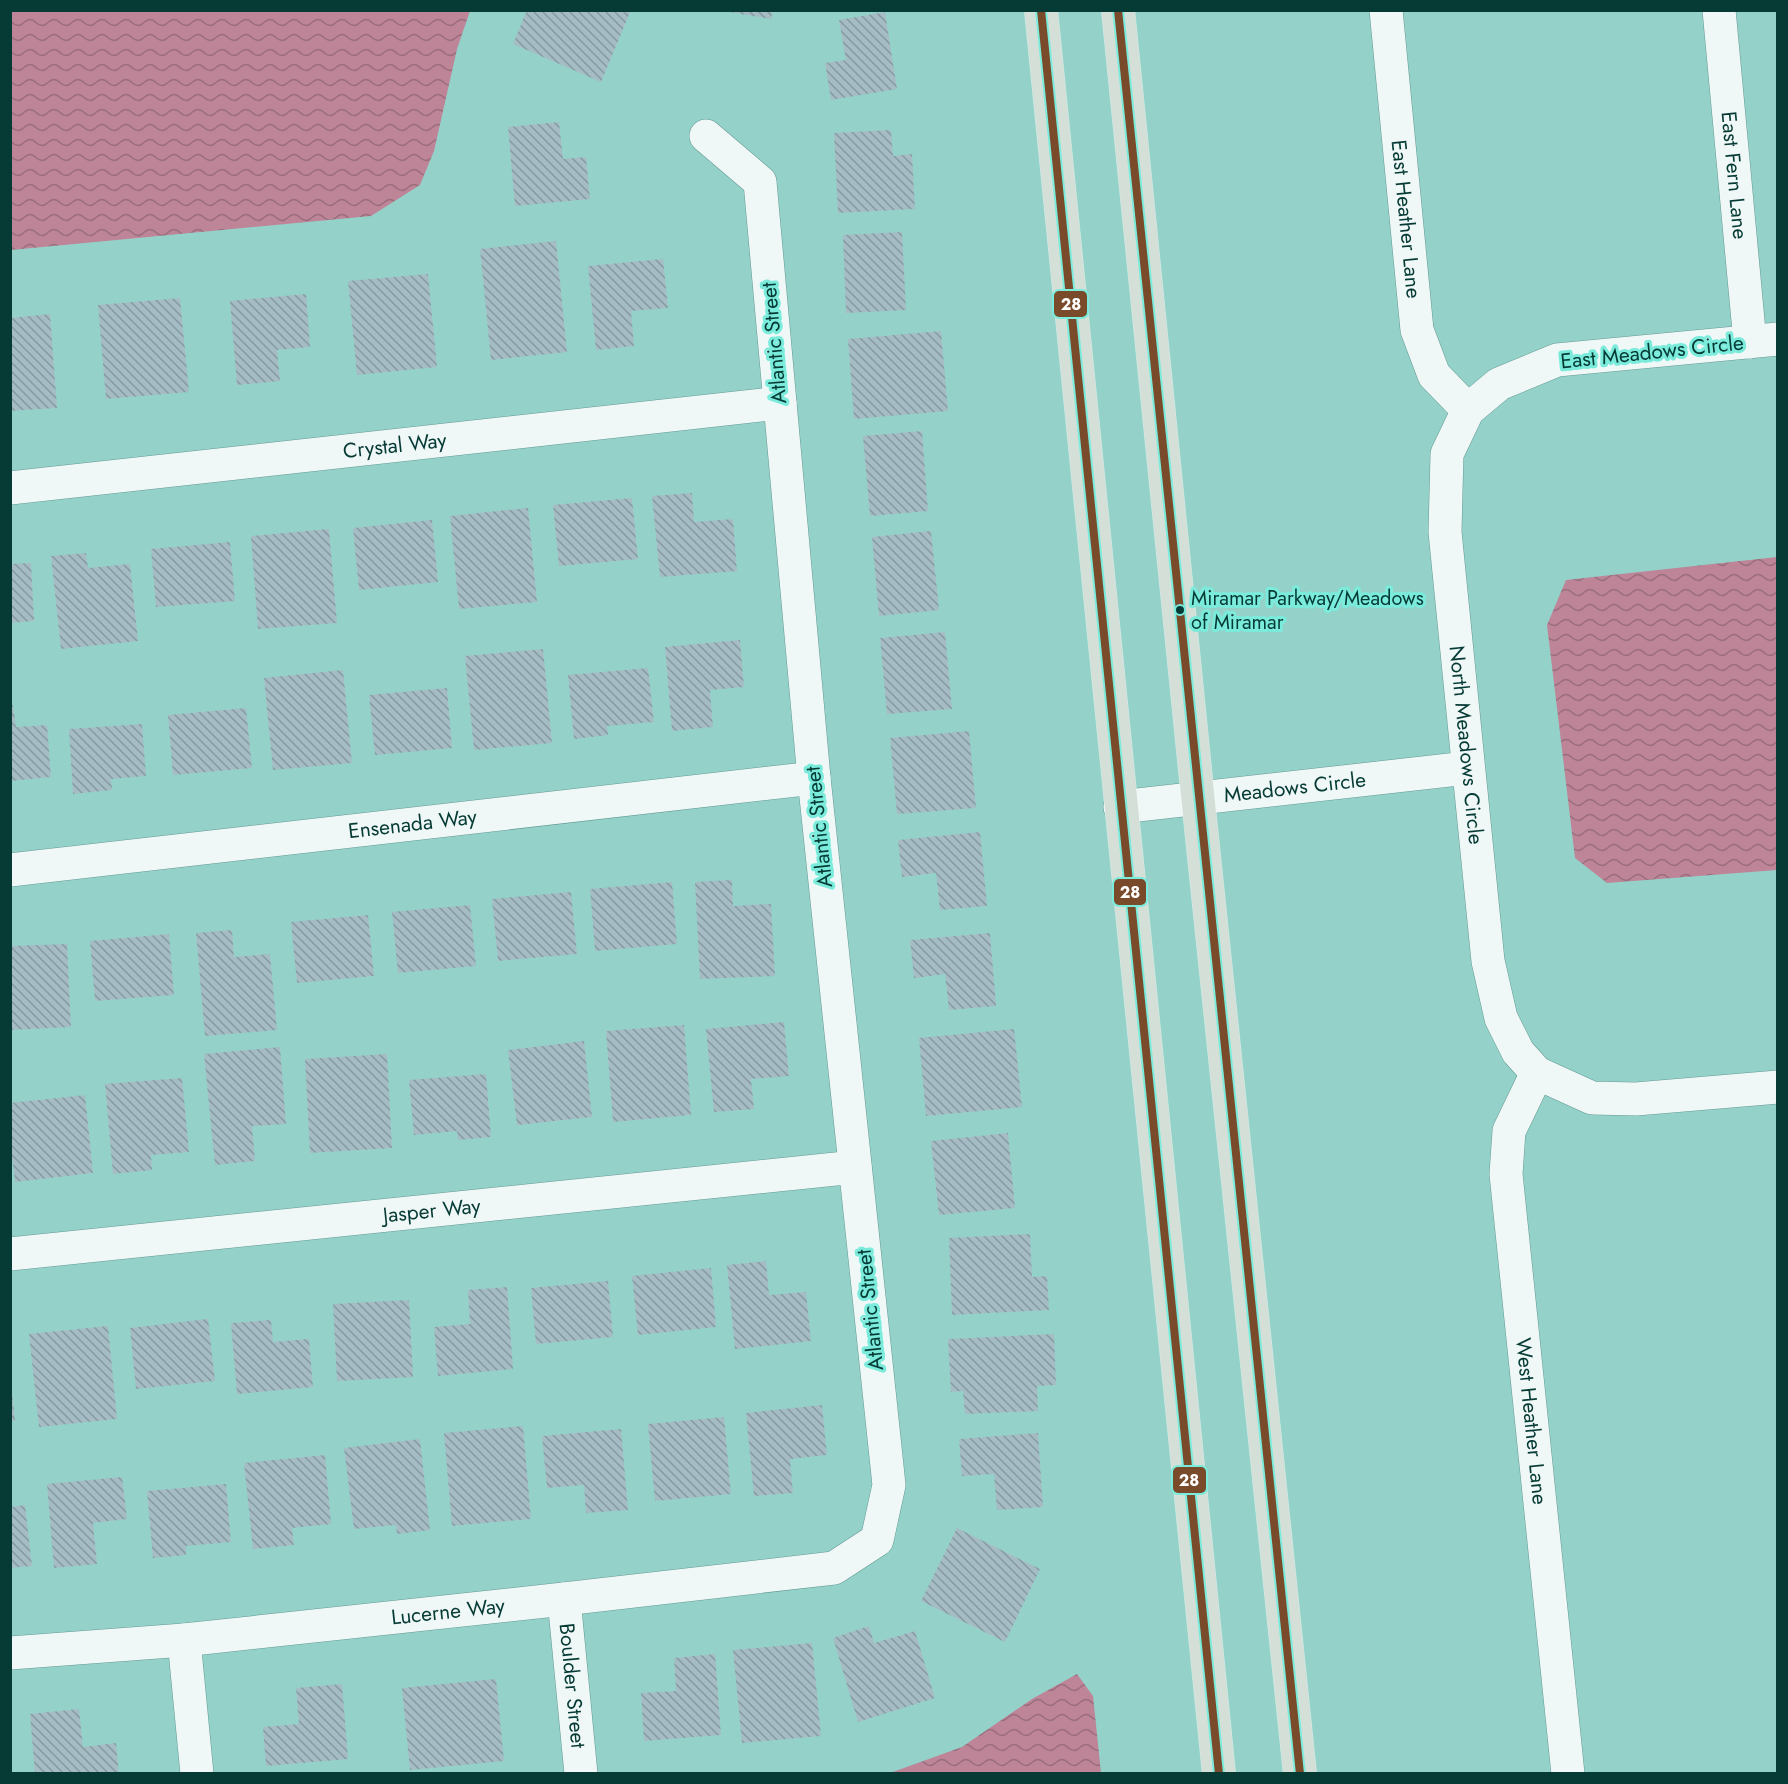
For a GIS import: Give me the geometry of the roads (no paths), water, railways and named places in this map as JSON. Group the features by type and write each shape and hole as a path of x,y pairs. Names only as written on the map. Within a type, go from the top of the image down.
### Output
{"main road":[{"path":"1041,10 1219,1773"},
{"path":"1118,10 1300,1773"}],"street":[{"name":"East Heather Lane","path":"1386,10 1417,330 1434,375 1468,410"},
{"name":"East Fern Lane","path":"1719,10 1764,341"},
{"name":"Atlantic Street","path":"706,136 760,182 814,778 889,1485 877,1540"},
{"name":"East Meadows Circle","path":"1468,410 1498,384 1557,360 1764,341"},
{"name":"Crystal Way","path":"10,488 780,403"},
{"name":"North Meadows Circle","path":"1468,410 1447,453 1445,532 1467,768 1488,961 1501,1018 1518,1052 1537,1073"},
{"name":"Meadows Circle","path":"1120,807 1467,768"},
{"name":"Ensenada Way","path":"10,870 814,778"},
{"path":"1537,1073 1592,1098 1636,1099 1778,1087"},
{"name":"West Heather Lane","path":"1537,1073 1509,1131 1506,1174 1568,1773"},
{"name":"Jasper Way","path":"10,1254 855,1167"},
{"name":"Lucerne Way","path":"10,1653 184,1640 834,1568 877,1540"},
{"name":"Boulder Street","path":"564,1599 581,1773"},
{"path":"184,1640 197,1773"}],"water":[{"path":"11,10 470,11 457,49 434,151 420,185 371,216 11,250"},
{"path":"1777,557 1777,870 1607,883 1575,858 1547,625 1566,580"},
{"path":"1077,1674 1093,1696 1101,1773 890,1773 962,1747 1032,1699"}],"place":[{"name":"Miramar Parkway/Meadows of Miramar","path":"1180,610"}]}
